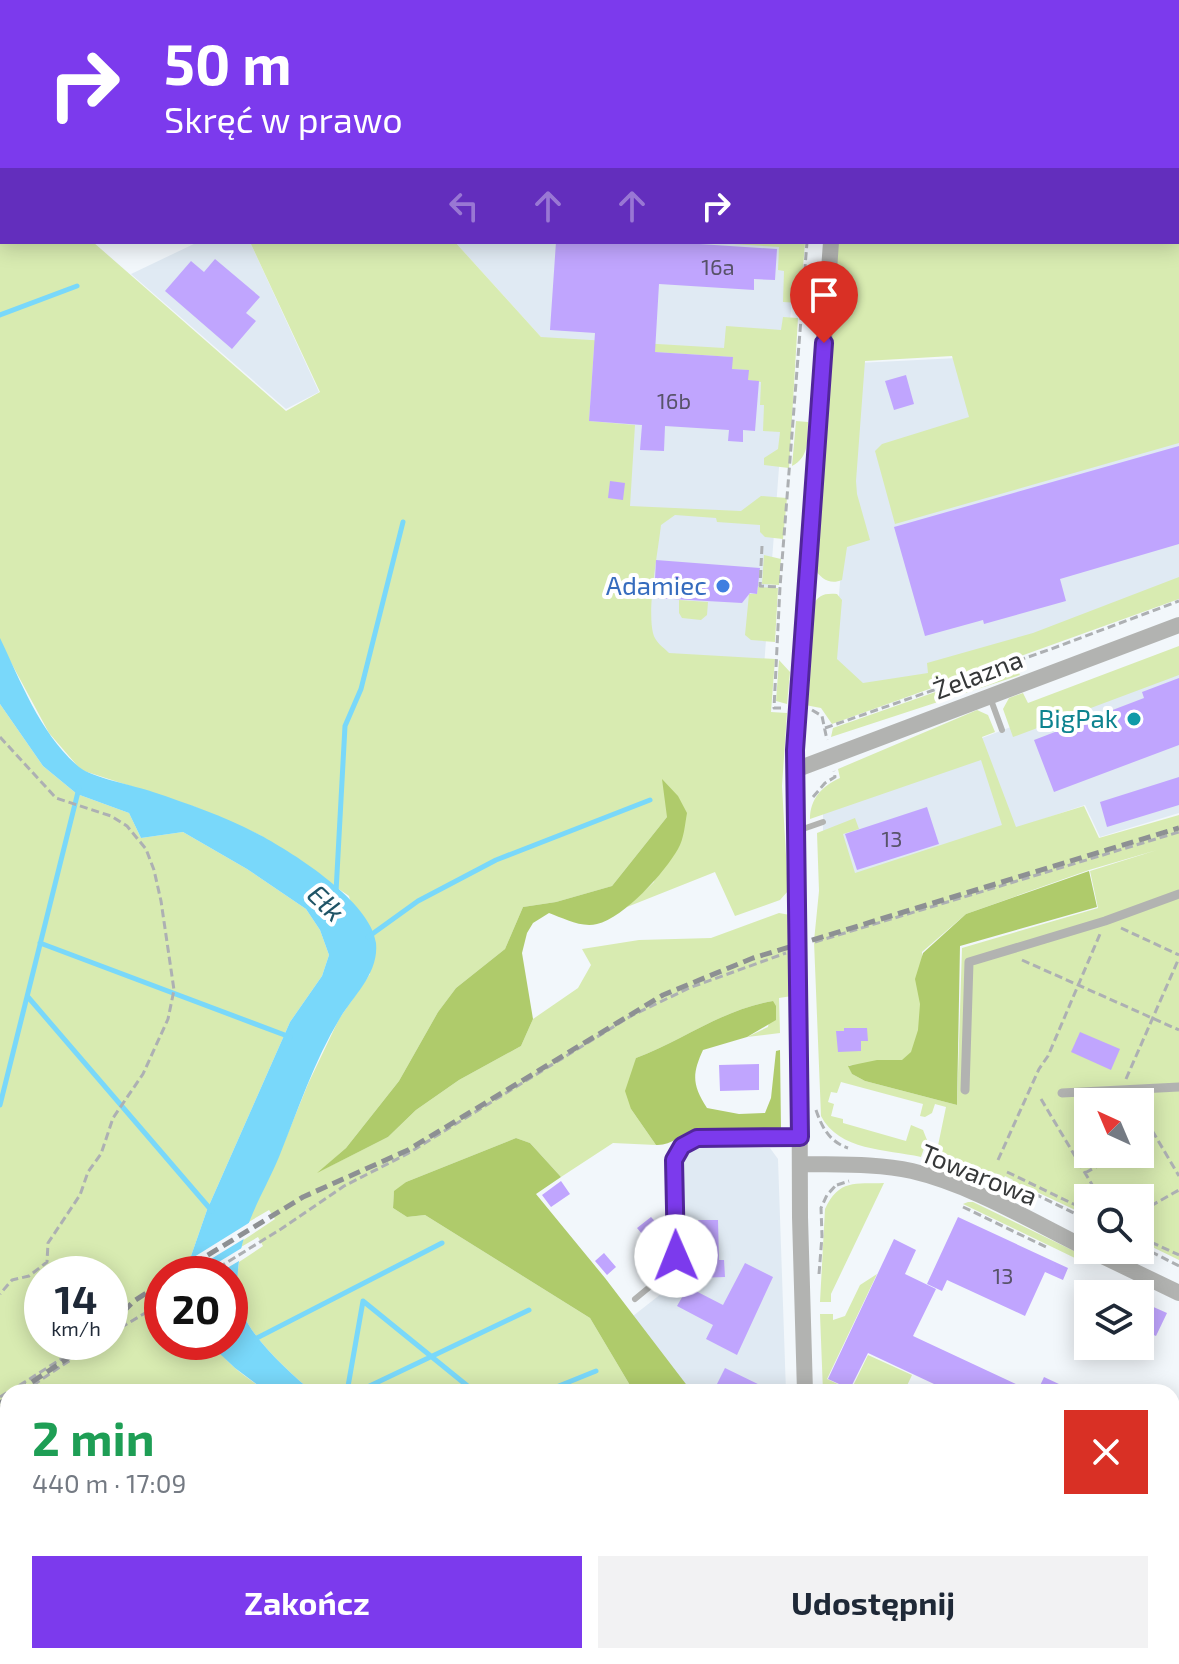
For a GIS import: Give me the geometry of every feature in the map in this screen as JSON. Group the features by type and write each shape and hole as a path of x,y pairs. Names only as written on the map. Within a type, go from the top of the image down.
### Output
{"street":[{"path":"805,1384 795,770 831,244"},
{"name":"Żelazna","path":"795,770 1179,625"},
{"path":"965,1090 969,962 1105,921 1179,894"},
{"path":"1153,1088 1179,1087"},
{"path":"1062,1093 1074,1092"},
{"name":"Towarowa","path":"800,1164 891,1168 933,1177 1074,1242"},
{"name":"Towarowa","path":"1120,1264 1179,1293"}],"lane":[{"path":"989,697 1002,730"},
{"path":"795,832 823,822"},
{"path":"635,1299 669,1271 676,1256 674,1160 682,1146 697,1138 800,1137"}],"path":[{"path":"798,709 774,708 780,587 807,244"},
{"path":"762,546 760,586 780,587"},
{"path":"825,728 1179,601"},
{"path":"0,737 56,798 111,816 127,826 146,849 161,901 174,990 168,1019 143,1074 113,1118 101,1154 88,1172 80,1195 48,1243 47,1262 29,1276 12,1280 0,1294"},
{"path":"237,1256 344,1186 407,1154 631,1016 689,988 814,942 1179,832"},
{"path":"998,1160 1079,985 1105,921 1179,957 1124,1083 1126,1088"},
{"path":"1003,951 1179,1030"},
{"path":"1041,1099 1092,1184"},
{"path":"815,1102 823,1128 836,1144 850,1148"},
{"path":"1155,1134 1179,1176"},
{"path":"836,1144 837,1185"},
{"path":"1085,1173 1094,1168"},
{"path":"1007,1172 1074,1204"},
{"path":"819,1278 821,1208 827,1195 837,1185 848,1181"},
{"path":"999,1185 1039,1196 1074,1213"},
{"path":"1154,1204 1179,1190"},
{"path":"953,1200 1050,1249"},
{"path":"1154,1243 1179,1255"},
{"path":"1154,1253 1179,1266"},
{"path":"21,1384 59,1360"},
{"path":"35,1384 70,1360"}],"shaded area":[{"path":"194,244 251,244 319,392 286,409 131,274"},
{"path":"457,244 796,244 759,733 661,741 529,502 541,337"},
{"path":"1179,347 1179,586 945,672 862,685 834,660 857,363"},
{"path":"1179,663 1179,813 1100,837 1085,805 823,893 823,811 982,738"},
{"path":"697,1147 770,1148 778,1159 786,1384 670,1384 633,1316 685,1275 683,1160"}],"green space":[{"path":"0,244 95,244 286,411 320,392 251,244 457,244 541,337 724,348 726,326 781,330 783,317 798,318 789,468 764,465 764,458 778,449 780,432 763,431 761,382 748,380 748,370 732,369 732,357 594,348 589,421 635,425 630,506 741,511 761,496 787,498 783,539 765,537 760,532 760,525 717,522 716,518 675,515 661,525 651,623 654,636 669,653 775,659 771,712 787,713 782,786 788,891 780,900 735,916 715,872 627,907 654,882 667,817 612,886 556,902 523,907 505,949 456,988 438,1012 399,1081 346,1148 320,1171 388,1137 416,1110 459,1080 521,1046 533,1019 578,988 591,965 582,949 639,940 711,938 779,913 790,915 792,996 779,998 780,1033 747,1037 768,1027 773,1001 720,1018 636,1058 631,1109 656,1145 613,1143 561,1177 530,1143 516,1138 406,1182 394,1192 393,1208 407,1217 425,1215 590,1318 629,1384 304,1384 266,1348 248,1324 248,1256 263,1246 258,1237 241,1247 242,1241 275,1219 269,1210 247,1223 339,1019 370,974 349,896 260,835 195,807 81,770 49,733 0,642"},
{"path":"733,244 805,244 800,303 783,302 784,271 778,270 779,247"},
{"path":"838,244 1179,244 1179,443 895,524 875,451 882,444 969,417 952,356 865,361 856,481 870,540 847,547 842,580 830,581 815,569"},
{"path":"796,421 808,422 807,441 802,458 792,466"},
{"path":"764,555 781,559 779,585 762,584"},
{"path":"1179,577 1179,599 832,724 821,708 805,705 812,607 819,597 837,594 842,600 837,659 863,683 928,673 927,663 1033,633"},
{"path":"758,587 778,588 775,642 751,640 745,635 749,594 757,594"},
{"path":"679,600 708,602 707,615 701,620 682,618"},
{"path":"1179,646 1179,675 1013,737 1003,709 1009,698 1023,693 1028,703"},
{"path":"779,660 790,672 787,704 776,701"},
{"path":"1015,664 1020,675 831,737 833,728"},
{"path":"0,704 43,766 77,794 129,813 141,838 183,832 247,869 306,909 320,930 329,955 322,976 290,1022 207,1210 191,1256 144,1256 144,1360 227,1360 256,1384 0,1384"},
{"path":"977,710 988,715 995,732 982,737 1016,827 1084,806 1099,838 1179,815 1179,1260 1154,1248 1154,1184 1074,1184 1074,1209 1039,1193 1011,1185 1013,1180 1005,1176 1002,1182 935,1160 946,1107 935,1104 932,1113 925,1117 920,1116 923,1104 841,1082 837,1093 831,1092 828,1102 834,1104 831,1116 843,1119 843,1123 906,1141 911,1125 923,1130 927,1140 921,1157 851,1142 839,1136 821,1116 814,941 819,891 817,833 855,818 859,829 843,834 855,873 1002,825 981,760 810,819 818,794 840,778 838,769","holes":["1157,850 1090,871 1098,908 962,948 957,1105 865,1081 852,1074 849,1065 921,1063 922,952 966,914 1089,870"]},
{"path":"662,779 678,796 687,813 680,845 654,881 631,904 608,920 585,925 549,913 533,923 527,933 522,953 533,1019 521,1046 459,1080 416,1110 388,1137 317,1173 346,1148 399,1081 438,1012 456,988 505,949 523,907 556,902 612,886 667,817"},
{"path":"1089,871 1097,907 960,946 957,1105 865,1081 852,1074 848,1066 877,1060 902,1060 911,1052 918,1030 920,1004 915,979 923,953 966,914"},
{"path":"773,1001 776,1020 747,1037 703,1050 695,1079 698,1093 707,1108 739,1114 765,1113 771,1098 776,1051 780,1050 781,1130 697,1131 656,1145 631,1109 625,1091 636,1058 720,1018"},
{"path":"516,1138 530,1143 561,1177 536,1194 686,1384 629,1384 590,1318 425,1215 407,1217 393,1208 394,1191 406,1182"},
{"path":"884,1183 831,1294 831,1302 820,1302 825,1209 830,1199 849,1185"},
{"path":"973,1202 1074,1251 1074,1258 963,1204"},
{"path":"877,1274 827,1379 838,1384 823,1384 820,1314 833,1314 833,1320 845,1316 860,1285"},
{"path":"868,1355 912,1375 908,1384 854,1384"}],"water":[{"name":"Ełk","path":"0,638 43,724 79,767 103,778 194,806 260,835 329,881 361,912 371,927 376,943 374,964 340,1018 314,1068 248,1225 240,1256 191,1256 207,1210 290,1022 322,976 329,955 320,930 306,909 247,869 183,832 141,838 129,813 77,794 43,766 0,704"},
{"path":"248,1324 278,1361 304,1384 256,1384 226,1360 248,1360"}],"pier":[{"path":"252,1221 247,1237 216,1256 196,1256"},
{"path":"245,1246 244,1256 229,1256"}],"building":[{"path":"556,244 700,244 777,249 775,280 754,279 754,290 659,284 655,352 733,357 732,369 749,370 748,380 759,381 755,431 743,430 743,442 728,441 729,430 665,426 664,451 640,450 642,425 589,421 595,333 550,330"},
{"path":"215,259 260,297 246,313 256,321 232,349 165,291 191,261 204,272"},
{"path":"906,375 914,404 894,410 885,381"},
{"path":"1179,446 1179,544 1060,579 1066,601 984,624 983,620 925,636 894,527"},
{"path":"610,481 625,483 623,500 608,498"},
{"path":"656,560 760,568 757,594 750,593 742,603 654,598"},
{"name":"BigPak","path":"1179,678 1179,745 1054,792 1034,740 1144,698 1142,692"},
{"path":"1179,777 1179,805 1107,827 1100,802"},
{"path":"927,807 939,844 857,870 845,834"},
{"path":"844,1028 867,1028 868,1041 861,1041 861,1051 838,1052 836,1031 844,1031"},
{"path":"1080,1032 1120,1049 1111,1070 1071,1052"},
{"path":"759,1064 759,1090 720,1091 719,1065"},
{"path":"561,1181 570,1194 551,1207 542,1195"},
{"path":"651,1217 661,1228 647,1240 637,1228"},
{"path":"958,1217 1068,1268 1063,1280 1045,1272 1025,1316 947,1280 942,1291 927,1284"},
{"path":"698,1220 718,1220 719,1260 724,1260 725,1277 697,1278"},
{"path":"894,1239 916,1250 905,1274 936,1289 913,1336 1016,1384 934,1384 868,1353 852,1384 839,1384 828,1379"},
{"path":"604,1253 616,1267 607,1275 595,1261"},
{"path":"745,1263 773,1277 737,1355 706,1339 713,1325 677,1306 688,1287 723,1305"},
{"path":"1154,1307 1167,1313 1154,1335"},
{"path":"725,1368 758,1384 717,1384"},
{"path":"1044,1377 1059,1384 1041,1384"}],"waterway":[{"path":"0,315 77,286"},
{"name":"Ełk","path":"336,892 345,726 361,689 403,522"},
{"path":"0,1105 79,788"},
{"path":"368,937 418,901 496,860 650,800"},
{"path":"40,943 290,1037"},
{"path":"28,997 212,1211"},
{"path":"251,1341 442,1243"},
{"path":"348,1384 363,1301 465,1384"},
{"path":"374,1384 529,1310"},
{"path":"564,1384 596,1371"}],"railway":[{"path":"206,1256 303,1197 408,1150 663,995 753,958 1179,828"},
{"path":"128,1307 144,1295"},
{"path":"29,1384 65,1360"}],"place":[{"name":"Adamiec","path":"723,586"},
{"name":"BigPak","path":"1134,719"}],"route":[{"path":"676,1256 674,1160 682,1146 697,1138 800,1137 795,750 824,343"}]}
